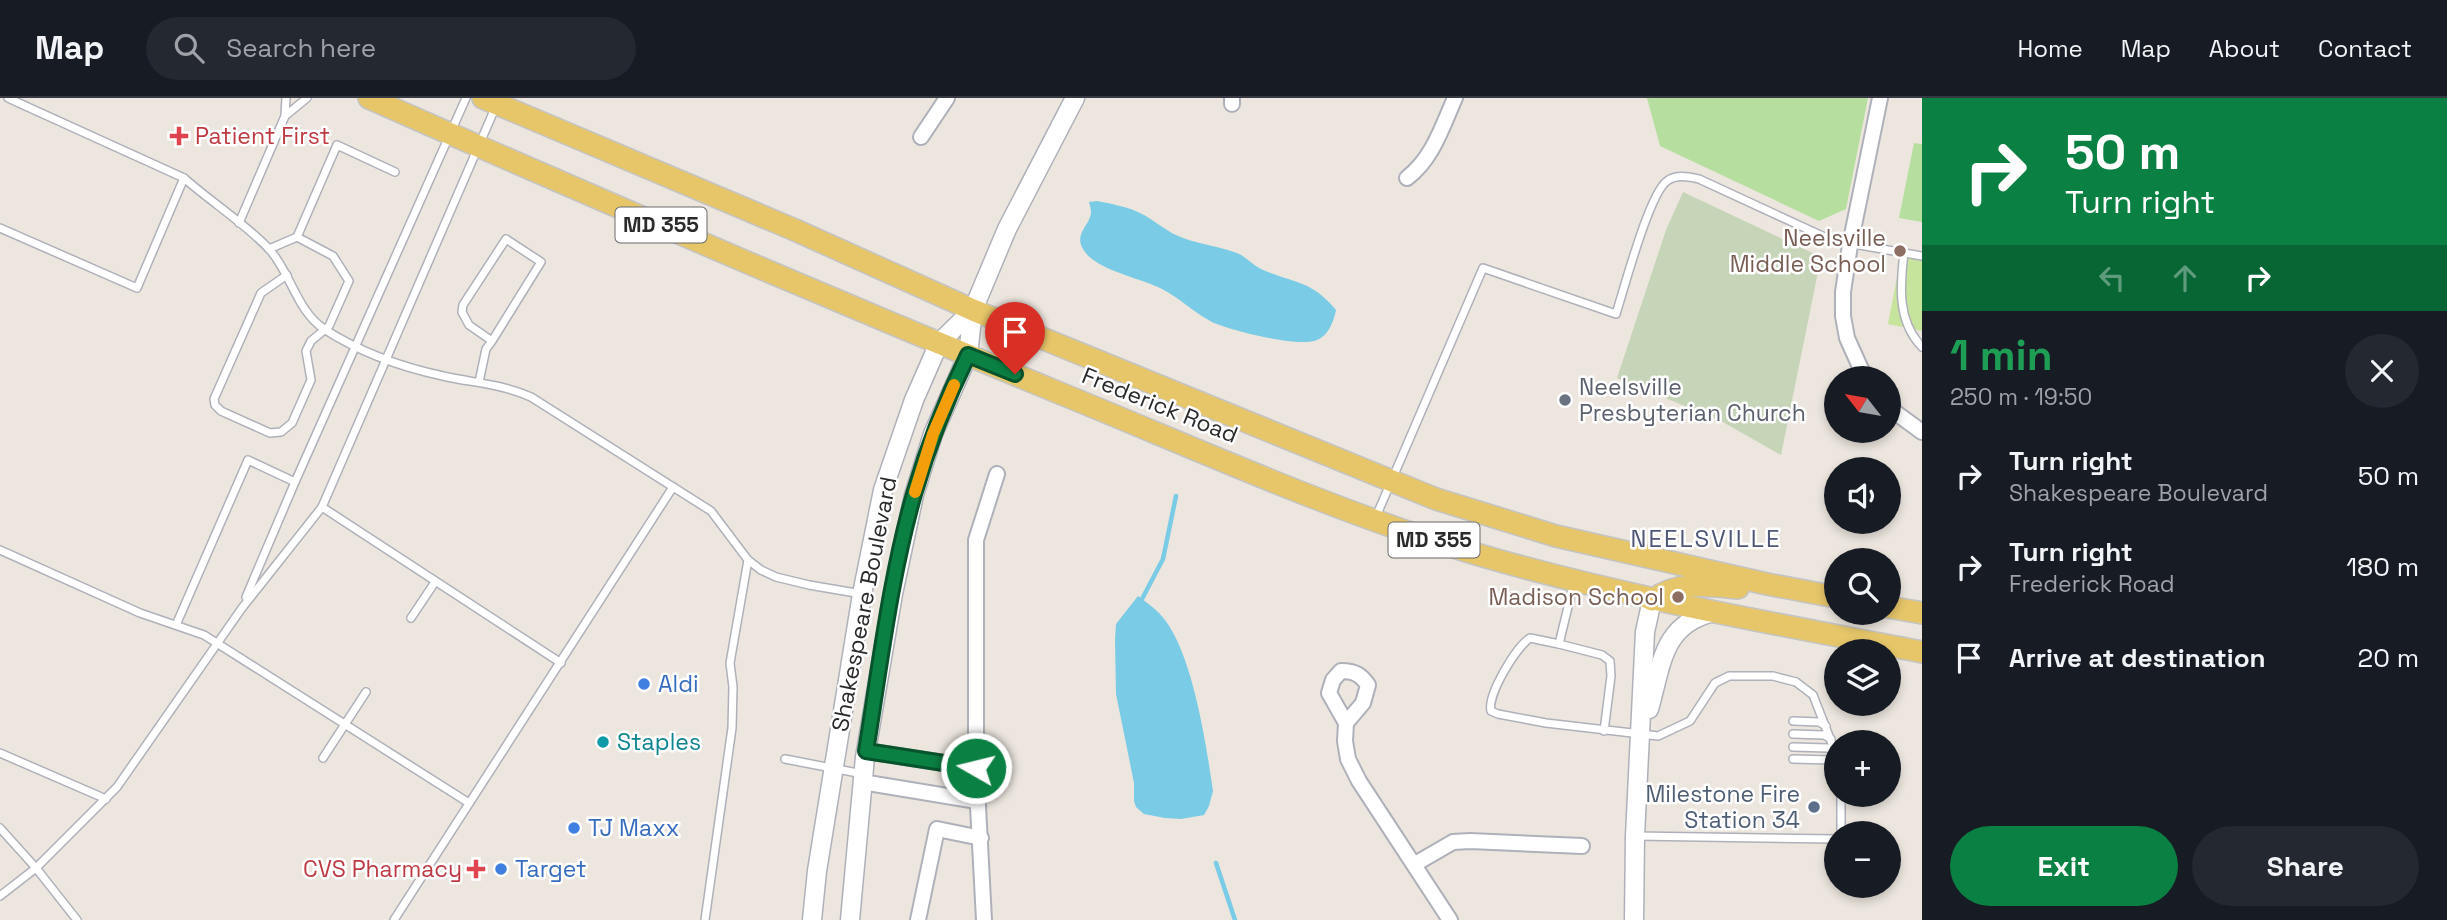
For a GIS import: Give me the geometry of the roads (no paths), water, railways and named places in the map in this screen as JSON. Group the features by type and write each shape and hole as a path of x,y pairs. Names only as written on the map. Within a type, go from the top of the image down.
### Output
{"main road":[{"name":"Frederick Road","path":"369,98 939,343 1374,520 1476,554 1652,600 1922,652"},
{"name":"Frederick Road","path":"490,101 795,230 974,310 1436,499 1556,536 1824,595"},
{"path":"1652,600 1666,590 1685,586 1745,589 1767,584"},
{"path":"1901,609 1922,613"}],"street":[{"path":"920,137 947,98"},
{"name":"Shakespeare Boulevard","path":"850,920 866,751 892,594 914,495 933,434 968,355 974,310 1007,229 1075,98"},
{"path":"1407,178 1420,168 1433,149 1455,98"},
{"path":"1859,366 1847,338 1843,292 1880,98"},
{"name":"Shakespeare Boulevard","path":"812,920 817,871 875,524 894,456 914,400 939,343 974,310"},
{"path":"1901,417 1922,432"},
{"path":"985,920 976,768 976,540 997,474"},
{"path":"1634,920 1635,836 1645,632 1652,600"},
{"path":"1642,736 1670,641 1686,621 1715,612"},
{"path":"1346,723 1348,759 1450,920"},
{"path":"866,751 976,768"},
{"path":"863,778 977,801"},
{"path":"918,920 937,829 981,838"},
{"path":"1415,864 1453,842 1582,846"}],"lane":[{"path":"8,98 184,178 269,249 311,317 326,330 385,360 446,377 512,388 531,397 711,511 748,560 761,570 776,577 862,594"},
{"path":"239,223 285,116 286,98"},
{"path":"285,116 307,98"},
{"path":"242,607 466,98"},
{"path":"0,896 36,868 106,799 242,607 322,507 478,147 490,101"},
{"path":"269,249 297,237 337,145 395,172"},
{"path":"1374,520 1483,268 1616,314 1655,198 1667,181 1684,176 1699,179 1831,240 1922,256"},
{"path":"0,228 137,288 184,178"},
{"path":"287,275 261,293 214,398 215,405 221,411 270,433 281,432 292,424 311,380 306,352 312,341 326,330 349,281 332,256 297,237"},
{"path":"479,382 486,349 492,341 541,261 506,239 463,305 462,313 468,325 492,341"},
{"path":"1904,253 1902,309 1908,327 1922,347"},
{"path":"176,625 248,460 295,482"},
{"path":"394,920 673,486"},
{"path":"322,507 561,663"},
{"path":"0,550 140,613 204,635 469,803"},
{"path":"705,920 732,729 733,687 730,663 748,560"},
{"path":"1559,644 1575,581"},
{"path":"411,618 435,582"},
{"path":"1604,731 1611,676 1610,661 1602,655 1559,644 1530,638 1525,641 1492,697 1491,711 1498,715 1546,723 1604,731 1642,736 1658,736 1690,721 1715,683 1729,676 1773,676 1796,682 1813,695 1828,730"},
{"path":"323,758 366,692"},
{"path":"1793,721 1819,722 1826,727"},
{"path":"1793,734 1824,735"},
{"path":"1793,747 1824,748"},
{"path":"0,753 106,799"},
{"path":"785,759 834,768 863,778"},
{"path":"1793,759 1824,760"},
{"path":"0,828 77,920"},
{"path":"1635,836 1824,839"}],"water":[{"path":"1097,201 1133,210 1176,235 1238,253 1261,269 1310,287 1336,310 1330,328 1321,338 1308,342 1280,340 1233,329 1212,322 1162,289 1100,264 1091,259 1080,241 1082,231 1090,218 1089,202"},
{"path":"1138,596 1159,613 1171,628 1189,671 1202,723 1213,791 1204,815 1181,819 1144,814 1134,801 1134,783 1116,694 1115,640 1116,624"}],"waterway":[{"path":"1142,599 1163,559 1176,496"},
{"path":"1216,863 1235,920"}],"place":[{"name":"Patient First","path":"179,136"},
{"name":"Neelsville Middle School","path":"1900,251"},
{"name":"Neelsville Presbyterian Church","path":"1565,400"},
{"name":"Madison School","path":"1678,597"},
{"name":"Aldi","path":"644,684"},
{"name":"Staples","path":"603,742"},
{"name":"Milestone Fire Station 34","path":"1814,807"},
{"name":"TJ Maxx","path":"574,828"},
{"name":"CVS Pharmacy","path":"476,869"},
{"name":"Target","path":"501,869"}],"district":[{"name":"NEELSVILLE","path":"1706,539"}]}
